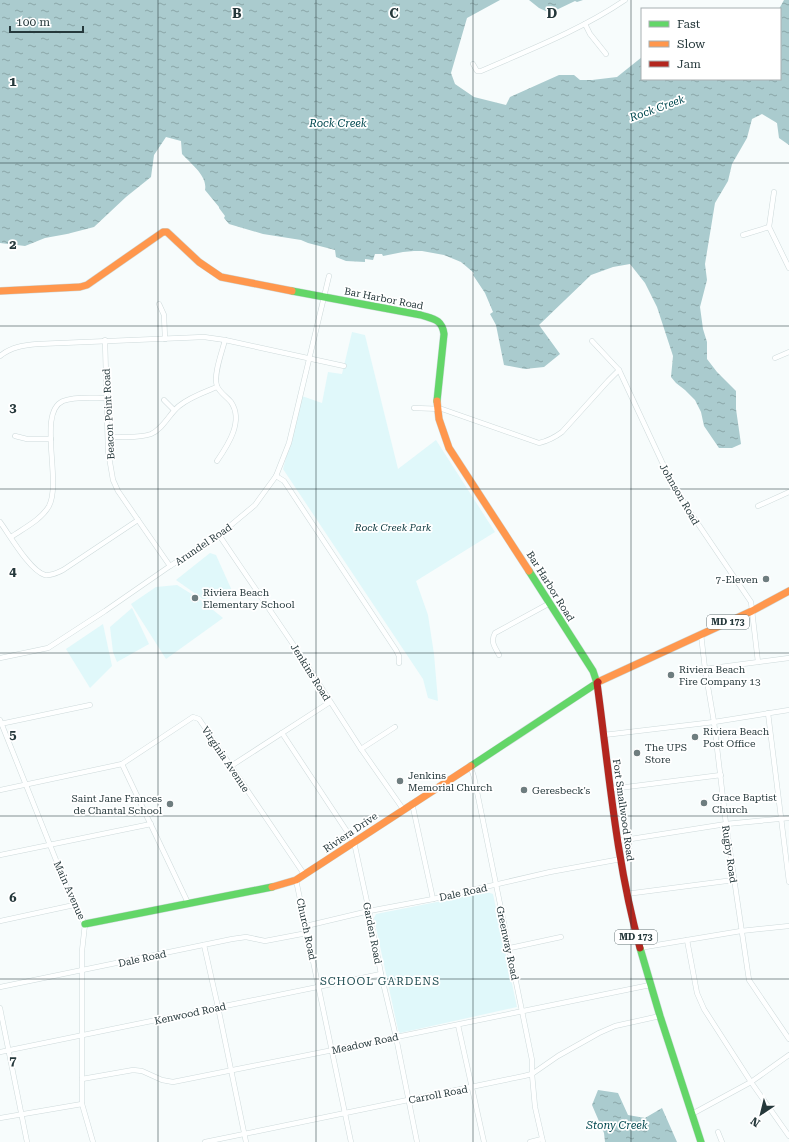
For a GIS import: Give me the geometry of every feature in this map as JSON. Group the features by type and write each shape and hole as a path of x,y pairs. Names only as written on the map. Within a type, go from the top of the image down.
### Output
{"street":[{"path":"473,64 477,71 481,71 585,24 606,13 625,0"},
{"path":"585,24 590,34 606,54"},
{"path":"774,192 768,227 789,268"},
{"path":"742,235 768,227"},
{"name":"Bar Harbor Road","path":"0,291 80,287 87,285 163,232 167,232 200,263 221,277 324,298 421,315 438,321 443,327 444,334 437,391 437,409 441,430 449,448 550,603 593,672 597,683"},
{"name":"Arundel Road","path":"0,658 48,648 219,535 255,505 276,476 289,443 329,276"},
{"path":"160,304 164,315 165,339"},
{"path":"0,356 5,352 22,346 105,340 204,337 225,340 344,366"},
{"name":"Beacon Point Road","path":"105,340 109,456 113,480 118,491 170,566"},
{"path":"217,461 234,432 236,415 231,402 217,387 216,381 225,340"},
{"name":"Johnson Road","path":"592,341 619,370 675,488 750,602 758,662"},
{"path":"775,358 789,352"},
{"path":"414,408 449,411 539,442 547,442 562,432 619,370"},
{"path":"108,437 142,436 153,433 162,426 174,410 185,402 217,387"},
{"path":"11,537 43,514 52,499 54,479 51,439 52,414 54,408 64,401 72,399 106,398"},
{"path":"164,400 174,410"},
{"path":"15,436 27,439 51,439"},
{"path":"276,476 284,481 396,650 399,656 399,663"},
{"path":"758,506 789,492"},
{"path":"0,522 31,566 44,575 50,575 63,570 138,520"},
{"name":"Jenkins Road","path":"219,535 291,641 361,749 403,809"},
{"name":"MD 173","path":"597,683 752,611 789,591"},
{"path":"500,656 493,644 493,637 495,633 550,603"},
{"name":"Rugby Road","path":"701,634 721,775 726,824 749,980 789,1039"},
{"path":"705,669 789,658"},
{"name":"Fort Smallwood Road","path":"597,683 626,894 639,948 650,985 701,1142"},
{"name":"Riviera Drive","path":"85,924 272,887 296,880 597,683"},
{"path":"231,766 330,702"},
{"path":"1,722 90,706"},
{"path":"604,735 714,722 789,710"},
{"path":"768,713 789,882"},
{"name":"Virginia Avenue","path":"122,764 194,717 199,719 304,874"},
{"name":"Main Avenue","path":"1,722 74,906 85,924 82,951 82,1104 93,1142"},
{"path":"361,749 395,727"},
{"path":"282,733 354,842"},
{"path":"0,790 122,764 188,903"},
{"name":"Greenway Road","path":"470,765 474,777 495,885 510,948 532,1060 535,1107 542,1141"},
{"path":"611,789 721,775"},
{"path":"412,803 433,899"},
{"path":"618,841 726,824 789,818"},
{"path":"0,855 151,824"},
{"name":"Garden Road","path":"354,842 369,911 380,974 396,1037 417,1142"},
{"name":"Dale Road","path":"306,926 550,872 621,859"},
{"name":"Church Road","path":"296,880 351,1142"},
{"path":"626,894 734,880"},
{"path":"0,921 74,906"},
{"path":"639,948 741,931 789,926"},
{"name":"Dale Road","path":"0,987 232,939 246,937 265,941 308,933"},
{"path":"510,948 561,937"},
{"path":"687,940 697,993 704,1009 750,1082 789,1136"},
{"path":"204,945 246,1142"},
{"name":"Kenwood Road","path":"0,1052 380,974"},
{"name":"Meadow Road","path":"82,1079 133,1070 142,1071 162,1080 173,1082 650,985"},
{"path":"0,1008 27,1142"},
{"name":"Carroll Road","path":"205,1142 532,1074 558,1056 599,1033 615,1026 660,1016"},
{"path":"458,1025 484,1142"},
{"path":"692,1114 750,1082 789,1055"},
{"path":"0,1118 82,1104"},
{"path":"718,1132 722,1142"},
{"path":"530,1142 542,1141"}],"green space":[{"name":"Rock Creek Park","path":"352,332 365,335 398,469 436,440 495,532 416,581 428,615 434,654 438,701 428,698 423,679 283,469 302,396 322,403 328,372 342,374"},
{"path":"210,553 216,555 233,593 203,599 176,580"},
{"path":"177,585 198,598 223,618 166,659 131,604 156,587"},
{"path":"132,608 149,644 117,662 113,652 110,627"},
{"path":"103,624 112,666 90,688 66,649"},
{"path":"487,892 493,894 517,1007 400,1033 398,1030 374,918 376,914"}],"water":[{"name":"Rock Creek","path":"0,0 500,0 467,18 451,73 455,84 474,97 506,105 510,97 559,75 574,75 580,80 617,77 641,58 641,80 781,80 781,8 780,8 784,0 789,0 789,145 779,138 777,123 762,114 752,119 747,138 732,164 728,181 715,203 705,264 707,280 700,307 703,329 707,342 707,359 717,372 736,391 736,409 741,444 732,448 719,448 704,426 701,412 695,400 671,377 673,356 657,307 645,283 630,264 613,267 591,275 539,325 560,354 544,367 525,369 504,365 496,325 490,314 493,312 485,293 473,275 474,273 461,262 444,255 422,251 403,252 383,256 382,254 375,254 373,260 365,259 365,262 346,261 336,257 335,250 301,240 263,234 229,224 224,218 225,216 219,207 205,190 204,180 201,175 182,154 181,141 166,137 154,155 151,177 126,197 94,227 45,238 25,246 0,243"},
{"path":"529,0 583,0 577,2 575,1 550,13 539,8"},
{"name":"Stony Creek","path":"598,1090 618,1093 628,1115 645,1118 662,1108 677,1142 605,1142 604,1133 592,1105"}],"traffic: fast":[{"path":"292,291 421,315 439,322 444,334 437,401"},
{"path":"471,766 597,683 593,671 529,571"},
{"path":"85,924 272,887"},
{"path":"640,948 660,1016 701,1142"}],"traffic: slow":[{"path":"0,291 80,287 87,285 163,232 167,232 199,262 221,277 292,291"},
{"path":"437,401 439,419 449,448 529,571"},
{"path":"598,682 752,611 789,591"},
{"path":"272,887 296,880 471,766"}],"traffic: jam":[{"path":"598,682 619,850 640,948"}],"place":[{"name":"7-Eleven","path":"766,579"},
{"name":"Riviera Beach Elementary School","path":"195,598"},
{"name":"Riviera Beach Fire Company 13","path":"671,675"},
{"name":"Riviera Beach Post Office","path":"695,737"},
{"name":"The UPS Store","path":"637,753"},
{"name":"Jenkins Memorial Church","path":"400,781"},
{"name":"Geresbeck's","path":"524,790"},
{"name":"Grace Baptist Church","path":"704,803"},
{"name":"Saint Jane Frances de Chantal School","path":"170,804"}],"district":[{"name":"SCHOOL GARDENS","path":"380,981"}]}
